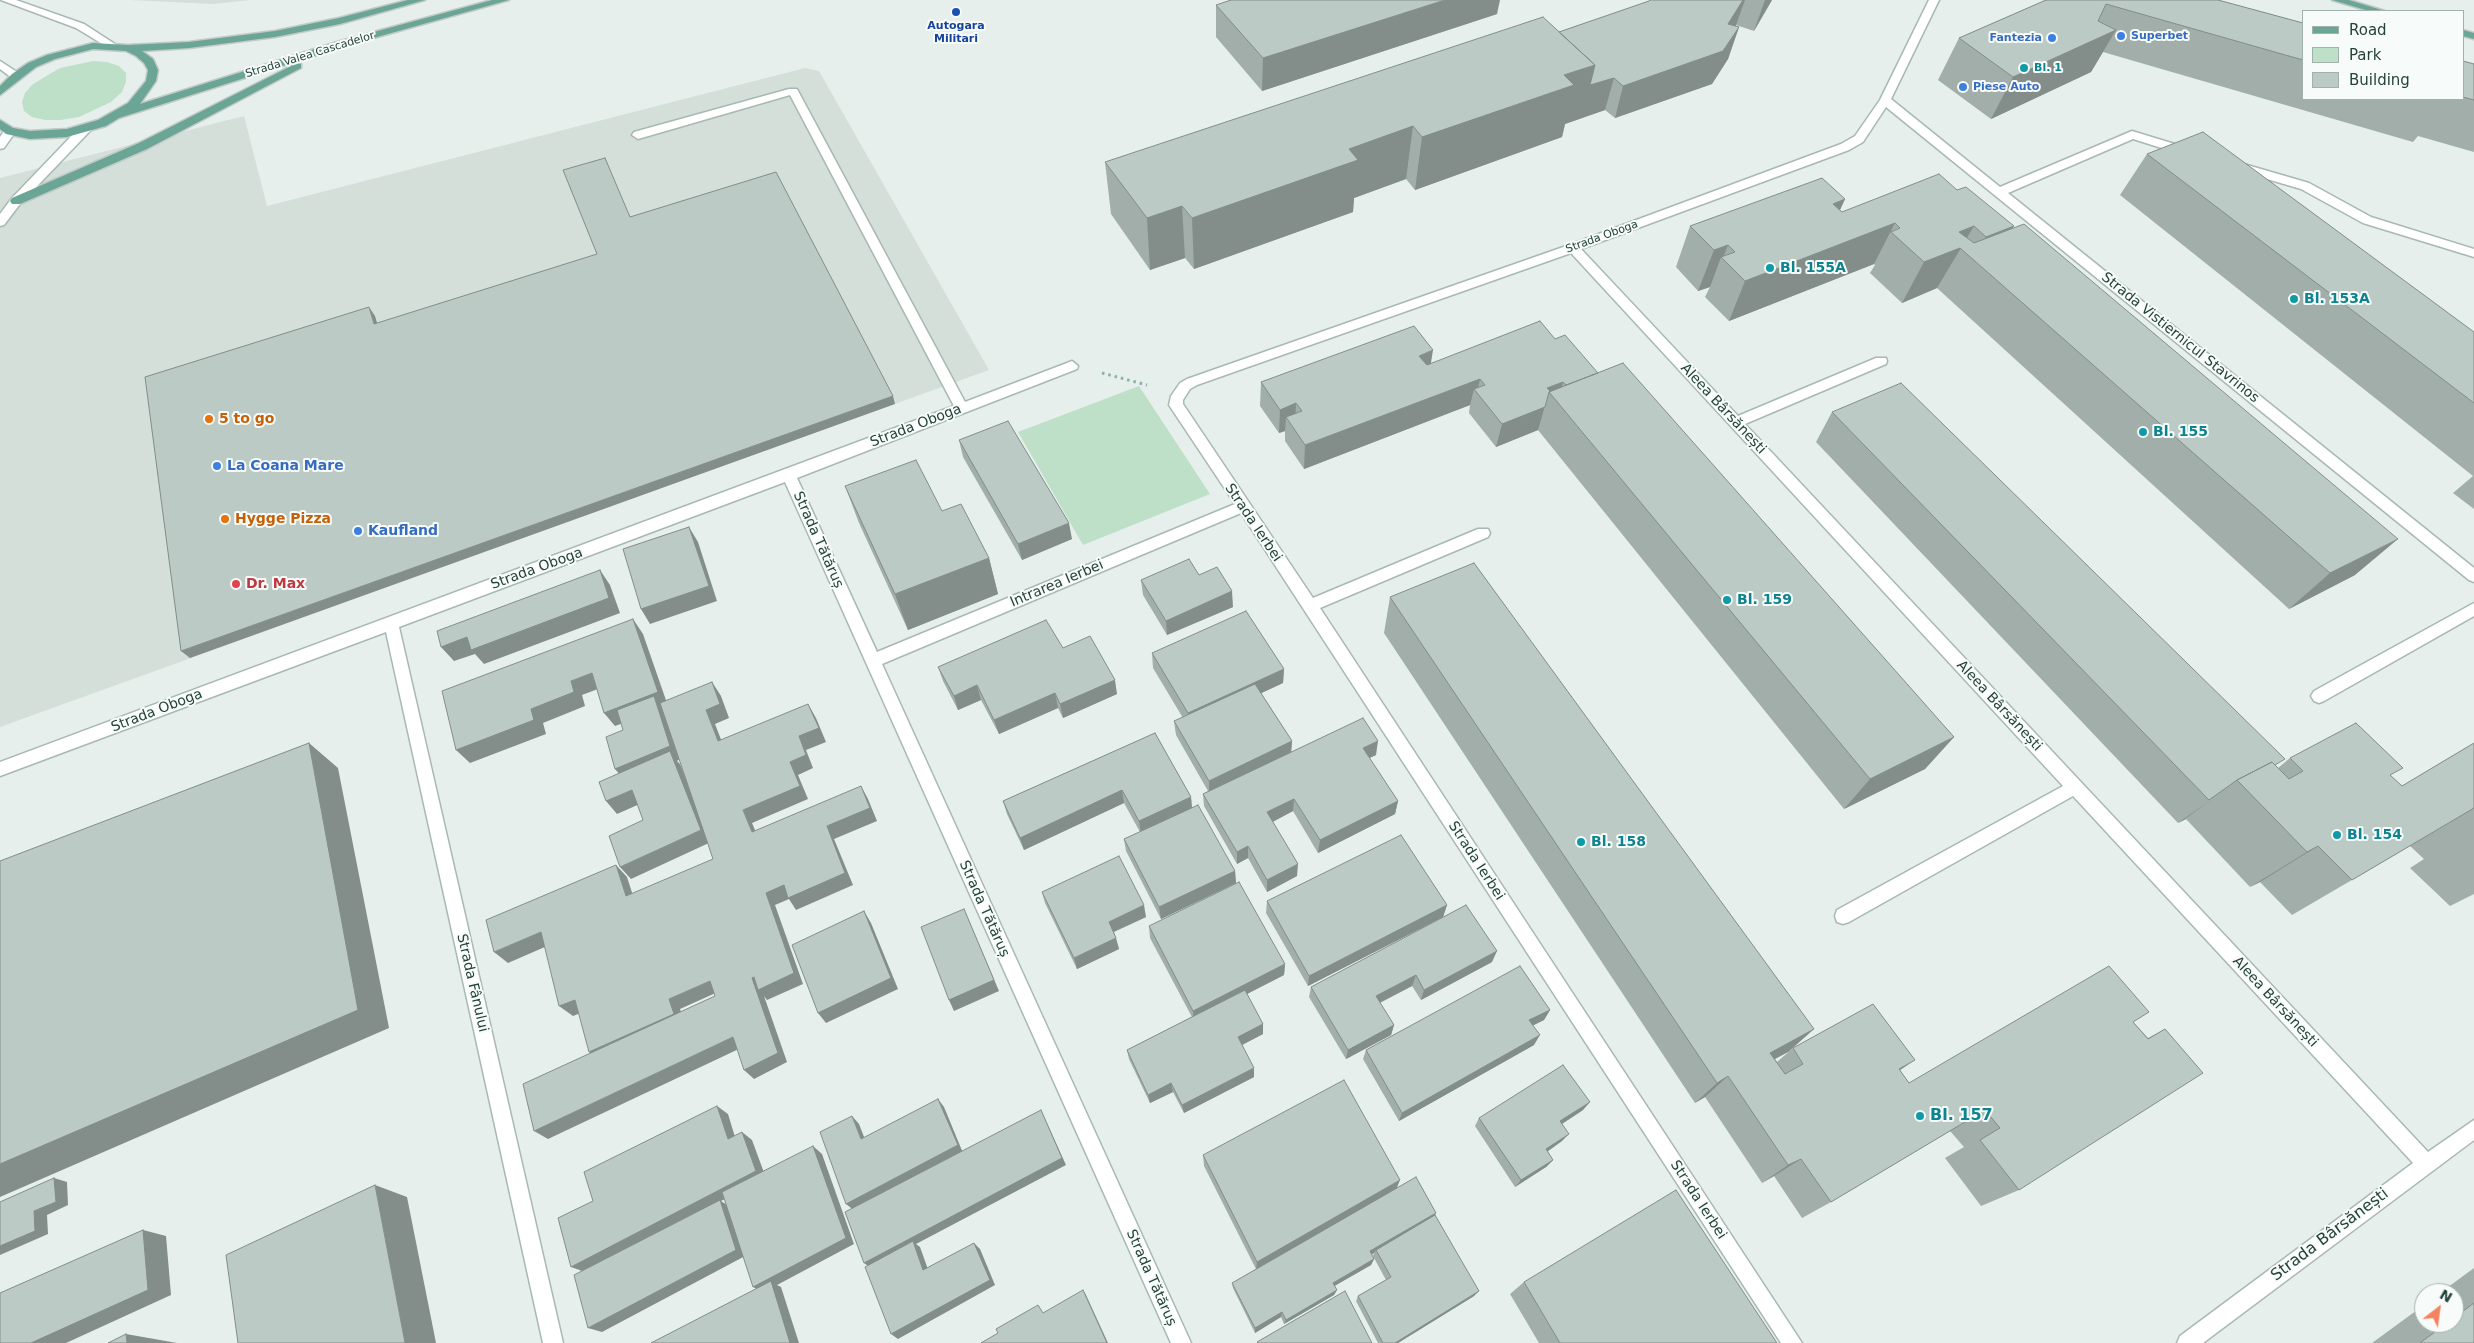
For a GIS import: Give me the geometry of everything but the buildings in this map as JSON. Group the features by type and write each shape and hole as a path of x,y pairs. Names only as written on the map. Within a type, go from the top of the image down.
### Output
{"main road":[{"name":"Strada Valea Cascadelor","path":"128,48 189,45 275,34 340,21 420,0"},
{"name":"Strada Valea Cascadelor","path":"116,115 341,44 504,0"},
{"path":"2337,0 2376,10"},
{"path":"16,201 143,146 341,44"},
{"path":"0,92 8,81 51,57 93,46 128,48 149,61 153,70 151,82 138,99 116,115 86,128 47,136 30,135 3,129"}],"street":[{"path":"6,0 80,26 113,46"},
{"name":"Strada Oboga","path":"1179,393 1192,382 1573,248 1845,147 1859,139 1885,100 1934,0"},
{"path":"0,64 8,81"},
{"path":"638,135 794,91 962,408"},
{"name":"Strada Vistiernicul Stavrinos","path":"1885,100 2474,576"},
{"path":"0,222 16,201 86,128"},
{"path":"0,145 3,129"},
{"path":"1999,192 2132,136 2196,154"},
{"path":"2223,162 2305,186 2367,220 2474,253"},
{"name":"Aleea Bârsănești","path":"1573,248 2074,788 2426,1163"},
{"path":"1735,423 1880,361"},
{"name":"Strada Oboga","path":"0,769 789,475 1072,366"},
{"name":"Strada Ierbei","path":"1179,393 1176,406 1310,606 1792,1343"},
{"name":"Strada Tătăruș","path":"789,475 1181,1343"},
{"name":"Intrarea Ierbei","path":"872,661 1242,507"},
{"path":"1310,606 1483,533"},
{"path":"2319,696 2474,609"},
{"name":"Strada Fânului","path":"391,623 554,1343"},
{"path":"1843,916 2074,788"},
{"name":"Strada Bârsănești","path":"2187,1343 2474,1129"}],"path":[{"path":"1072,366 1179,393"}],"shaded area":[{"path":"129,0 250,0 213,4"},
{"path":"805,68 819,71 989,370 0,727 0,178 244,116 267,206"}],"green space":[{"path":"93,61 107,62 119,66 126,73 126,82 122,92 111,102 79,117 61,120 45,120 32,117 24,111 22,102 25,93 33,84 60,68"},
{"path":"1139,386 1210,494 1083,545 1018,432"}],"place":[{"name":"Autogara Militari","path":"956,12"},
{"name":"Superbet","path":"2121,36"},
{"name":"Fantezia","path":"2052,38"},
{"name":"Bl. 1","path":"2024,68"},
{"name":"Piese Auto","path":"1963,87"},
{"name":"Bl. 155A","path":"1770,268"},
{"name":"Bl. 153A","path":"2294,299"},
{"name":"5 to go","path":"209,419"},
{"name":"Bl. 155","path":"2143,432"},
{"name":"La Coana Mare","path":"217,466"},
{"name":"Hygge Pizza","path":"225,519"},
{"name":"Kaufland","path":"358,531"},
{"name":"Dr. Max","path":"236,584"},
{"name":"Bl. 159","path":"1727,600"},
{"name":"Bl. 154","path":"2337,835"},
{"name":"Bl. 158","path":"1581,842"},
{"name":"Bl. 157","path":"1920,1116"}]}
